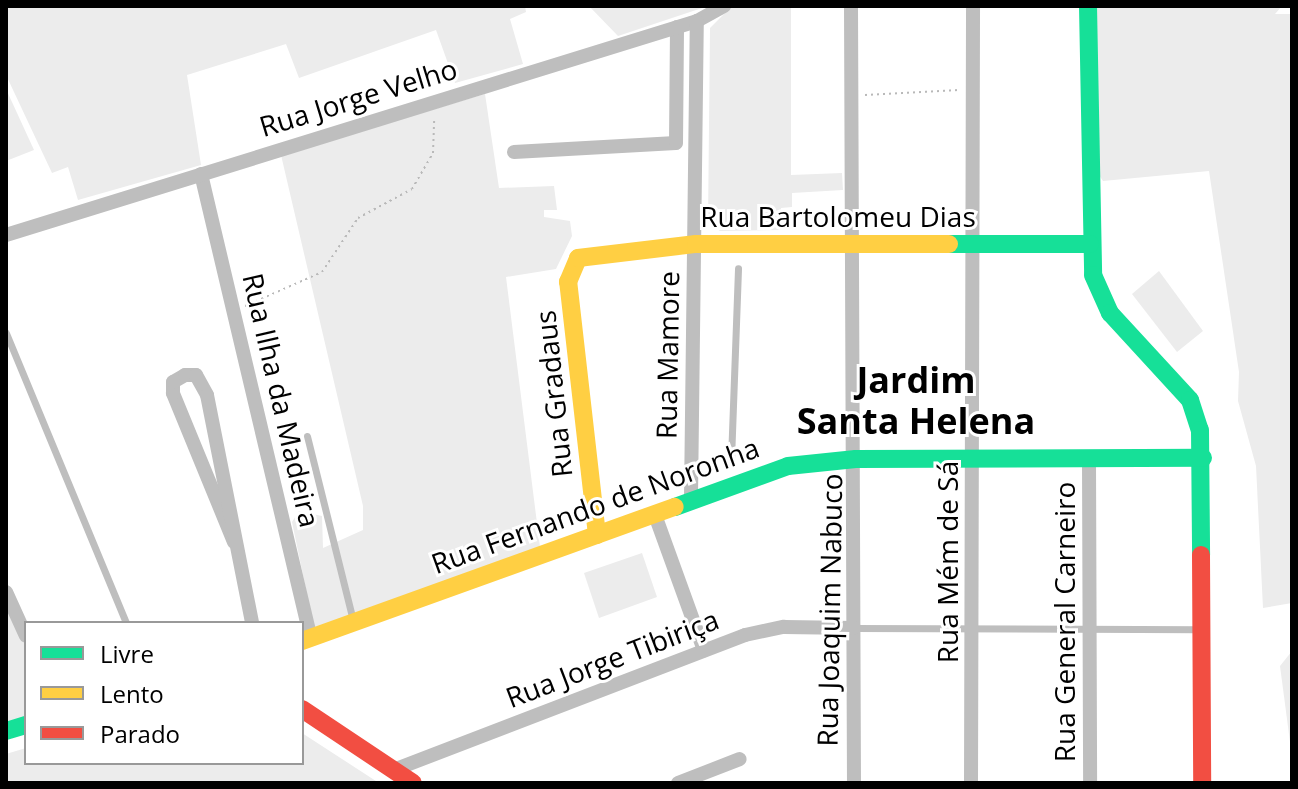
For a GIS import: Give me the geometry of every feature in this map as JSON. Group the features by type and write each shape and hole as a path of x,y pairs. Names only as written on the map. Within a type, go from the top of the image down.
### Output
{"street":[{"name":"Rua Jorge Velho","path":"6,235 697,21 724,6"},
{"name":"Rua Joaquim Nabuco","path":"851,6 856,459 854,783"},
{"name":"Rua Mém de Sá","path":"971,783 974,627 970,244 973,6"},
{"path":"1088,6 1090,244 1093,275 1110,313 1190,400 1203,458 1202,783"},
{"name":"Rua Mamore","path":"691,497 697,21"},
{"path":"514,152 676,143 677,27"},
{"name":"Rua Ilha da Madeira","path":"201,174 235,310 302,621"},
{"name":"Rua Bartolomeu Dias","path":"587,254 696,244 1090,244"},
{"name":"Rua Gradaus","path":"587,254 573,264 568,282 597,535"},
{"path":"234,542 173,393 173,382 185,375 196,375 207,395 252,621"},
{"name":"Rua Fernando de Noronha","path":"306,640 655,515 691,497 776,469 856,459 1089,461 1203,458"},
{"name":"Rua General Carneiro","path":"1089,461 1090,783"},
{"path":"655,515 704,650"},
{"path":"6,592 24,632"},
{"name":"Rua Jorge Tibiriça","path":"396,769 704,650 766,630 854,628"},
{"path":"304,710 413,783"},
{"path":"678,783 740,759"}],"lane":[{"path":"731,460 738,268"},
{"path":"6,333 125,621"},
{"path":"307,436 353,622"},
{"path":"854,628 1203,628"}],"path":[{"path":"852,96 972,89"},
{"path":"235,310 322,272 358,218 412,189 433,153 435,100"}],"shaded area":[{"path":"6,6 525,6 526,12 510,19 523,64 455,83 436,30 299,78 286,44 187,75 201,165 78,200 68,167 52,173 6,75"},
{"path":"589,6 708,6 618,36"},
{"path":"732,6 791,6 791,175 842,173 843,190 792,193 792,207 781,208 781,230 720,231 708,223 710,28"},
{"path":"1096,6 1282,6 1275,14 1292,14 1292,603 1263,608 1256,466 1238,401 1239,372 1209,171 1103,181 1097,172"},
{"path":"6,89 34,150 6,161"},
{"path":"485,94 499,188 554,186 557,210 544,210 544,217 570,221 572,236 556,269 506,277 540,547 314,628 292,522 299,511 322,516 323,548 363,530 363,506 281,155"},
{"path":"1159,271 1203,331 1177,352 1132,294"},
{"path":"642,553 657,597 599,618 584,573"},
{"path":"6,608 24,643 24,720 6,725"},
{"path":"1292,651 1292,757 1280,666"},
{"path":"304,734 379,783 6,783 6,754 24,749 24,765 304,765"}],"traffic: fast":[{"path":"1088,6 1093,275 1110,313 1190,400 1200,430 1201,555"},
{"path":"949,244 1090,244"},
{"path":"675,507 788,466 856,459 1203,458"},
{"path":"6,731 24,726"}],"traffic: slow":[{"path":"597,535 568,282 578,258 696,244 949,244"},
{"path":"304,640 675,507"}],"traffic: jam":[{"path":"1201,555 1202,783"},
{"path":"304,710 413,783"}],"district":[{"name":"Jardim Santa Helena","path":"916,400"}]}
